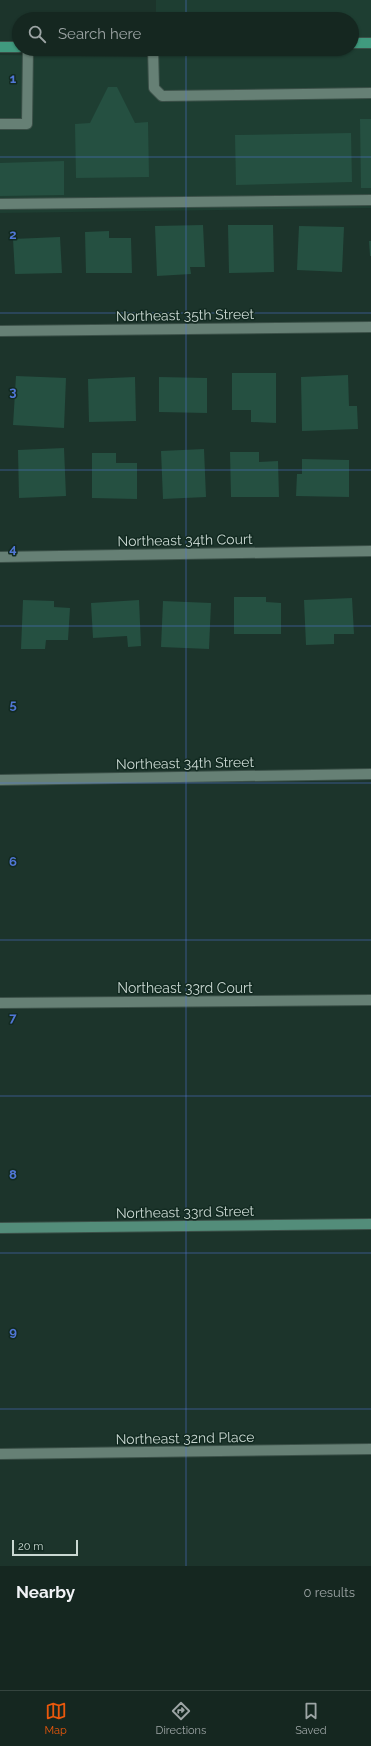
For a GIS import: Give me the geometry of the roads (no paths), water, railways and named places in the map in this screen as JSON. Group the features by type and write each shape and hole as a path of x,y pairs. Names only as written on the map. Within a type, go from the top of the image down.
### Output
{"main road":[{"path":"359,43 371,42"},
{"path":"0,47 12,47"}],"street":[{"path":"0,124 28,124 28,56"},
{"path":"153,56 154,88 162,96 371,93"},
{"path":"0,204 371,200"},
{"name":"Northeast 35th Street","path":"0,331 371,327"},
{"name":"Northeast 34th Court","path":"0,557 371,551"},
{"name":"Northeast 34th Street","path":"0,780 371,774"},
{"name":"Northeast 33rd Court","path":"0,1003 371,1000"},
{"name":"Northeast 33rd Street","path":"0,1228 371,1224"},
{"name":"Northeast 32nd Place","path":"0,1454 371,1449"}]}
